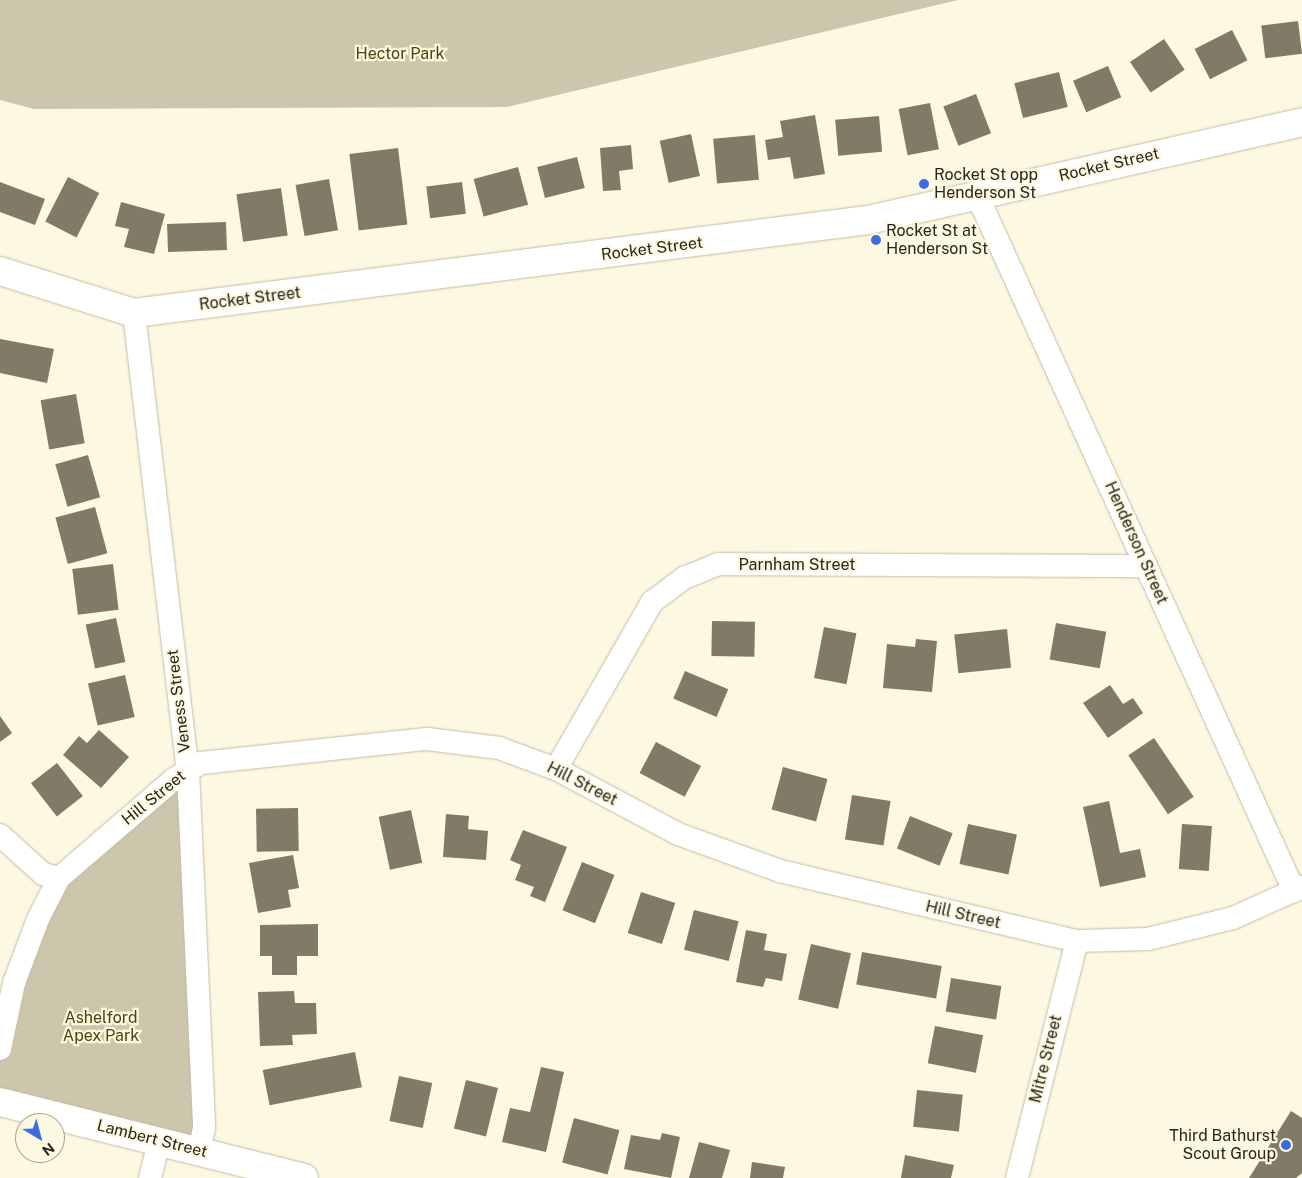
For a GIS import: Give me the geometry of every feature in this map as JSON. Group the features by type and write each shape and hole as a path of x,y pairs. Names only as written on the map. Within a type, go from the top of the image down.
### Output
{"street":[{"name":"Rocket Street","path":"0,271 134,313 868,220 1302,122"},
{"name":"Henderson Street","path":"977,195 1146,566 1298,889"},
{"name":"Veness Street","path":"134,313 188,771 204,1128 199,1151"},
{"name":"Parnham Street","path":"556,769 652,602 684,578 718,564 1146,566"},
{"name":"Hill Street","path":"0,1049 14,983 38,920 59,878 200,763 427,739 499,748 556,769 678,834 780,871 1077,941 1148,939 1233,918 1298,889"},
{"path":"0,835 43,874 59,878"},
{"name":"Mitre Street","path":"1017,1178 1077,941"},
{"name":"Lambert Street","path":"0,1102 304,1178"},
{"path":"150,1178 159,1141"}],"green space":[{"name":"Hector Park","path":"0,0 958,0 507,107 34,109 0,100"},
{"name":"Ashelford Apex Park","path":"188,771 199,1151 65,1118 65,1113 45,1113 0,1102 0,1049 59,878"}],"building":[{"path":"1298,21 1302,54 1265,58 1261,26"},
{"path":"1232,30 1247,60 1210,79 1195,49"},
{"path":"1164,39 1185,70 1151,93 1130,62"},
{"path":"1108,66 1121,97 1086,112 1073,81"},
{"path":"1059,72 1068,107 1023,118 1014,83"},
{"path":"976,94 991,133 958,146 943,107"},
{"path":"930,103 939,149 908,155 899,109"},
{"path":"815,115 825,174 794,179 790,157 768,160 765,140 783,137 780,121"},
{"path":"879,116 882,152 838,156 835,120"},
{"path":"691,134 700,176 669,183 660,141"},
{"path":"755,135 759,180 717,183 713,139"},
{"path":"631,145 633,169 619,171 621,190 603,191 600,148"},
{"path":"398,148 407,224 359,230 349,154"},
{"path":"577,157 585,188 545,198 537,167"},
{"path":"518,167 528,205 484,217 474,179"},
{"path":"68,177 99,193 76,237 45,222"},
{"path":"329,179 338,230 305,236 296,185"},
{"path":"0,182 45,199 35,225 0,212"},
{"path":"462,182 466,214 430,218 426,186"},
{"path":"281,188 288,236 243,242 236,194"},
{"path":"121,202 165,214 154,254 124,247 129,229 115,226"},
{"path":"226,222 227,250 168,252 167,224"},
{"path":"0,339 54,349 47,383 0,373"},
{"path":"76,394 85,443 49,449 41,400"},
{"path":"88,455 100,497 67,507 55,464"},
{"path":"95,507 107,553 68,564 55,518"},
{"path":"113,564 119,610 78,615 72,569"},
{"path":"116,618 125,662 95,668 86,624"},
{"path":"712,621 755,622 754,657 711,656"},
{"path":"1056,623 1106,632 1100,668 1050,659"},
{"path":"824,627 856,633 846,684 814,678"},
{"path":"1007,629 1011,668 958,673 954,635"},
{"path":"916,639 937,641 932,692 883,688 887,644 915,647"},
{"path":"685,671 728,689 717,717 673,699"},
{"path":"125,675 135,717 98,725 88,684"},
{"path":"1110,685 1123,704 1133,698 1143,713 1108,738 1083,703"},
{"path":"0,716 12,733 0,742"},
{"path":"99,730 129,757 101,788 63,755 79,736 87,743"},
{"path":"1154,738 1194,797 1168,814 1128,755"},
{"path":"656,742 701,766 685,797 640,773"},
{"path":"57,763 83,796 57,816 31,783"},
{"path":"783,767 827,779 816,821 772,810"},
{"path":"852,795 891,801 883,846 845,839"},
{"path":"1109,801 1120,853 1140,849 1146,877 1100,887 1083,807"},
{"path":"298,808 299,851 257,852 256,809"},
{"path":"411,810 422,863 390,870 379,817"},
{"path":"446,814 469,816 468,829 488,831 486,860 443,857"},
{"path":"910,816 953,833 940,866 897,848"},
{"path":"968,824 1017,834 1008,874 959,864"},
{"path":"1182,824 1212,826 1209,871 1179,869"},
{"path":"523,830 567,847 545,902 530,896 534,887 515,880 521,865 510,860"},
{"path":"293,855 299,888 288,890 291,907 258,913 249,863"},
{"path":"582,862 614,875 595,923 563,910"},
{"path":"641,892 675,903 662,944 628,933"},
{"path":"694,910 739,921 729,961 684,950"},
{"path":"318,924 318,956 297,956 297,975 272,975 272,956 260,956 260,925"},
{"path":"746,930 767,934 764,950 787,954 782,981 766,978 763,987 736,982"},
{"path":"811,944 851,953 838,1009 798,1000"},
{"path":"862,952 942,966 936,999 856,984"},
{"path":"951,978 1001,986 996,1020 946,1012"},
{"path":"294,991 295,1003 316,1003 317,1034 292,1035 293,1045 260,1046 258,992"},
{"path":"935,1026 983,1035 976,1073 928,1063"},
{"path":"355,1052 362,1087 270,1105 263,1070"},
{"path":"541,1067 564,1072 546,1152 502,1142 510,1108 530,1112"},
{"path":"399,1076 432,1083 423,1128 389,1121"},
{"path":"466,1080 498,1088 486,1136 454,1129"},
{"path":"917,1090 963,1095 959,1132 913,1127"},
{"name":"Third Bathurst Scout Group","path":"1291,1111 1302,1118 1302,1173 1296,1178 1249,1178"},
{"path":"574,1118 619,1130 607,1175 562,1162"},
{"path":"662,1133 680,1137 671,1178 624,1169 631,1135 660,1140"},
{"path":"699,1142 730,1150 722,1178 689,1178"},
{"path":"905,1155 954,1165 951,1178 901,1178"},
{"path":"752,1162 785,1167 783,1178 750,1178"}],"place":[{"name":"Rocket St opp Henderson St","path":"924,184"},
{"name":"Rocket St at Henderson St","path":"876,240"},
{"name":"Third Bathurst Scout Group","path":"1286,1145"}]}
